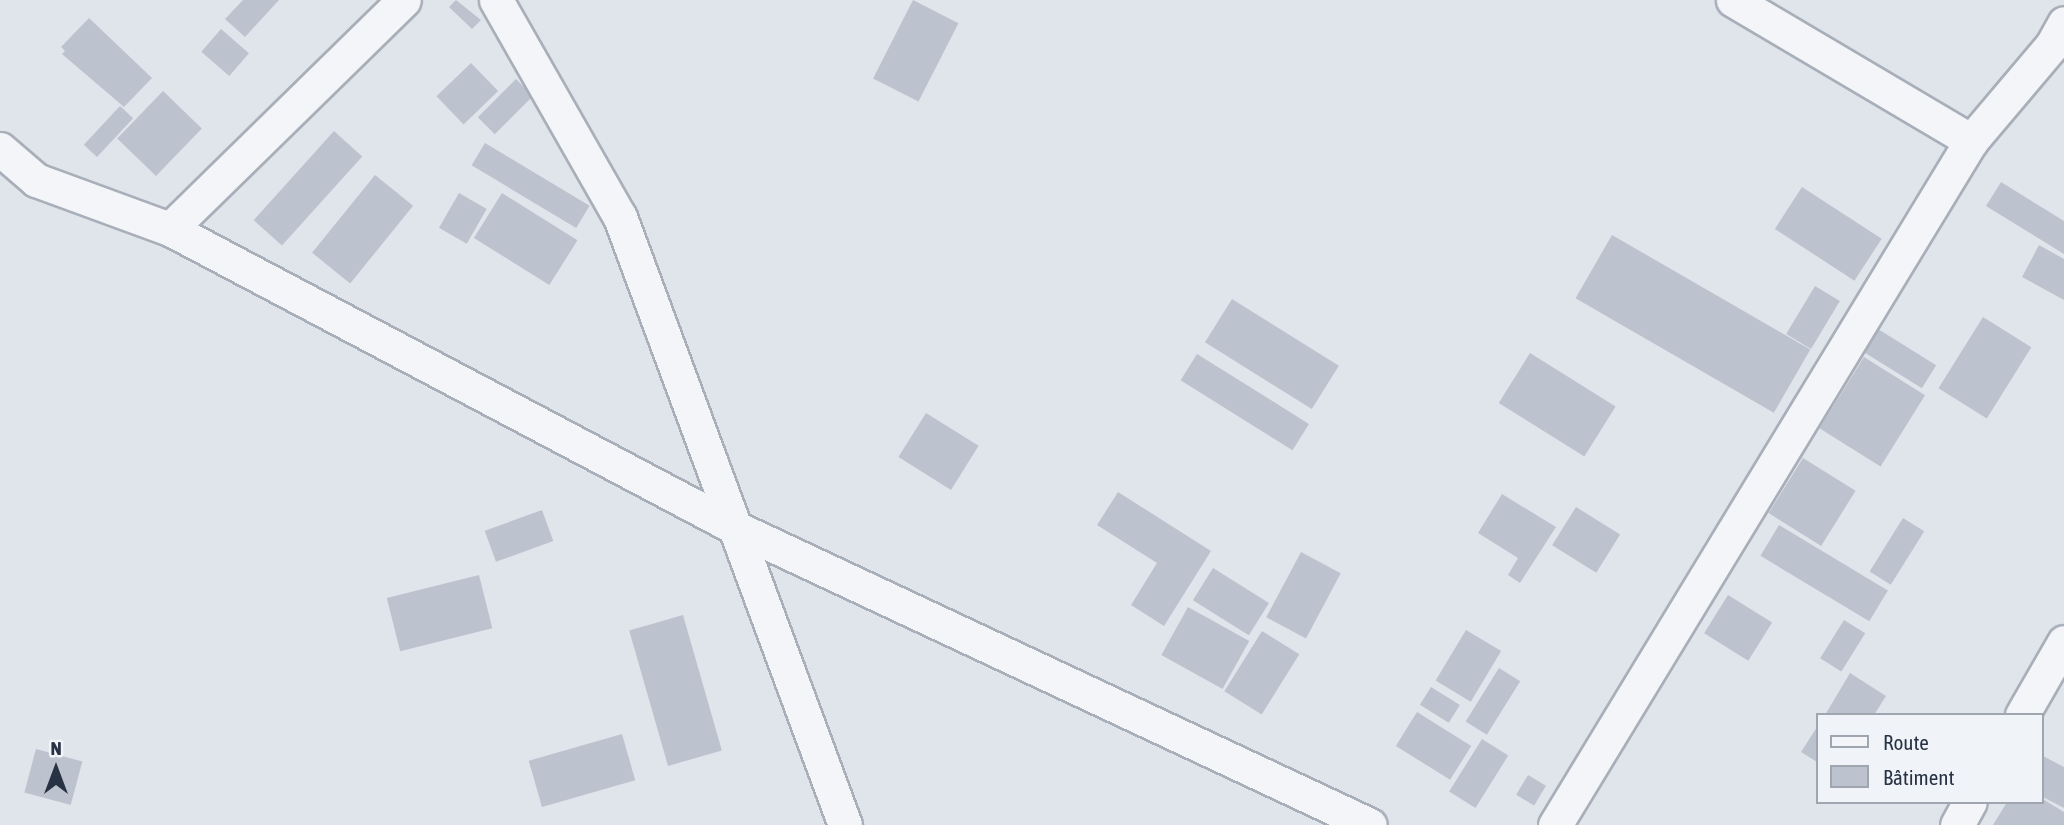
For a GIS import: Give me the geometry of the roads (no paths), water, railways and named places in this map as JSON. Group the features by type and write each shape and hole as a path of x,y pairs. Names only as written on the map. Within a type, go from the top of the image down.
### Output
{"street":[{"path":"170,229 404,0"},
{"path":"496,0 620,217 845,825"},
{"path":"1733,0 1971,141"},
{"path":"1555,825 1971,141 2060,40"},
{"path":"0,149 36,180 170,229 734,527 1370,825"},
{"path":"2023,713 2064,642"},
{"path":"1957,825 1969,804"}]}
